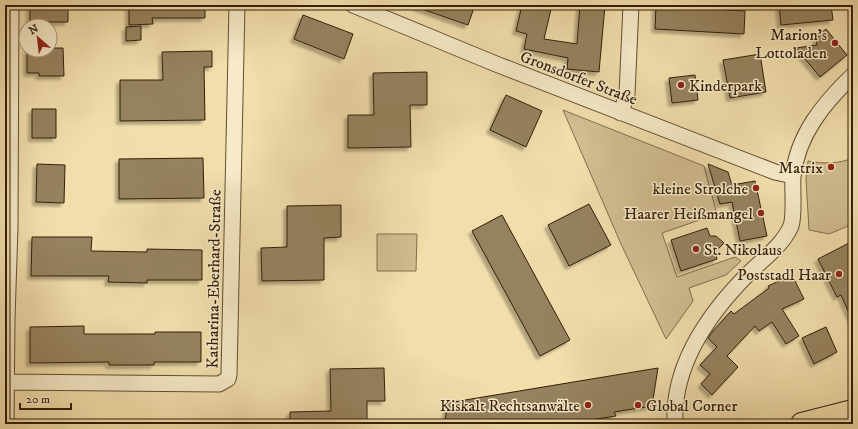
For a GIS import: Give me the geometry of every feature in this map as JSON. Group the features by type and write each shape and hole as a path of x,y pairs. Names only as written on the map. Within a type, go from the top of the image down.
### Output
{"main road":[{"path":"802,424 853,411"}],"street":[{"path":"6,424 5,382 10,227 11,5"},
{"name":"Katharina-Eberhard-Straße","path":"5,382 219,384 228,379 230,375 237,5"},
{"name":"Gronsdorfer Straße","path":"354,5 621,113 768,169 793,176"},
{"path":"621,113 627,94 631,5"},
{"path":"675,424 674,412 680,382 687,359 698,336 719,307 743,280 781,242 791,224 793,176 798,156 810,125 827,100 853,75"}],"shaded area":[{"path":"563,110 704,166 717,214 662,233 677,277 735,257 741,261 726,275 689,288 693,301 666,339 621,244"},
{"path":"853,158 853,224 829,234 809,230 806,179 808,161 831,163"},
{"path":"377,234 417,234 416,271 377,271"}],"building":[{"path":"30,5 68,5 68,22 58,22 58,18 30,18"},
{"path":"129,5 205,5 205,18 152,18 153,24 129,25"},
{"path":"416,5 475,5 468,25 416,7"},
{"path":"522,5 552,5 544,39 577,44 580,5 605,5 599,72 567,69 568,58 524,49 527,34 516,31"},
{"path":"779,5 831,5 833,20 781,25"},
{"path":"656,6 745,11 744,34 655,29"},
{"path":"303,15 353,34 344,59 294,39"},
{"path":"141,26 141,40 126,41 126,27"},
{"path":"826,29 847,55 820,77 796,48 817,45 816,37"},
{"path":"58,48 63,48 64,76 39,76 39,73 27,73 27,58 58,58"},
{"path":"212,51 212,67 204,67 205,120 120,121 120,80 163,80 162,52"},
{"path":"760,54 766,92 730,98 723,60"},
{"path":"427,72 427,105 410,105 411,147 348,148 348,115 374,115 373,73"},
{"path":"695,75 698,100 672,103 669,78"},
{"path":"506,95 542,111 526,147 490,130"},
{"path":"32,109 56,109 56,138 32,138"},
{"path":"203,158 204,198 119,199 119,159"},
{"path":"37,164 65,165 64,203 36,202"},
{"path":"708,164 728,172 732,185 755,181 767,236 740,241 732,202 720,204"},
{"path":"589,204 611,245 569,266 548,225"},
{"path":"341,205 341,237 324,238 324,280 262,281 261,248 287,247 287,206"},
{"path":"502,215 570,340 540,356 472,231"},
{"name":"St. Nikolaus","path":"707,228 710,236 716,236 724,243 715,252 717,259 681,271 671,240"},
{"path":"32,237 92,237 91,251 147,252 147,249 202,250 202,280 147,280 147,283 108,282 109,276 31,276"},
{"name":"Poststadl Haar","path":"853,241 853,322 841,295 837,297 818,259"},
{"path":"792,275 804,299 782,309 799,336 786,344 772,322 759,331 755,326 727,356 738,367 712,395 701,384 710,374 700,365 717,347 708,338 731,311 734,314 769,288 768,286"},
{"path":"84,326 84,334 155,334 155,332 201,332 201,362 154,362 154,365 109,365 109,362 30,363 30,327"},
{"path":"826,327 837,352 814,364 802,338"},
{"path":"384,368 385,401 367,401 367,424 290,424 290,412 331,411 330,369"},
{"path":"658,368 652,406 614,412 616,416 563,424 445,424 447,403"}],"place":[{"name":"Marion's Lottoladen","path":"835,43"},
{"name":"Kinderpark","path":"681,85"},
{"name":"Matrix","path":"831,167"},
{"name":"kleine Strolche","path":"756,188"},
{"name":"Haarer Heißmangel","path":"761,213"},
{"name":"St. Nikolaus","path":"696,249"},
{"name":"Poststadl Haar","path":"839,274"},
{"name":"Kiskalt Rechtsanwälte","path":"588,405"},
{"name":"Global Corner","path":"638,405"}]}
